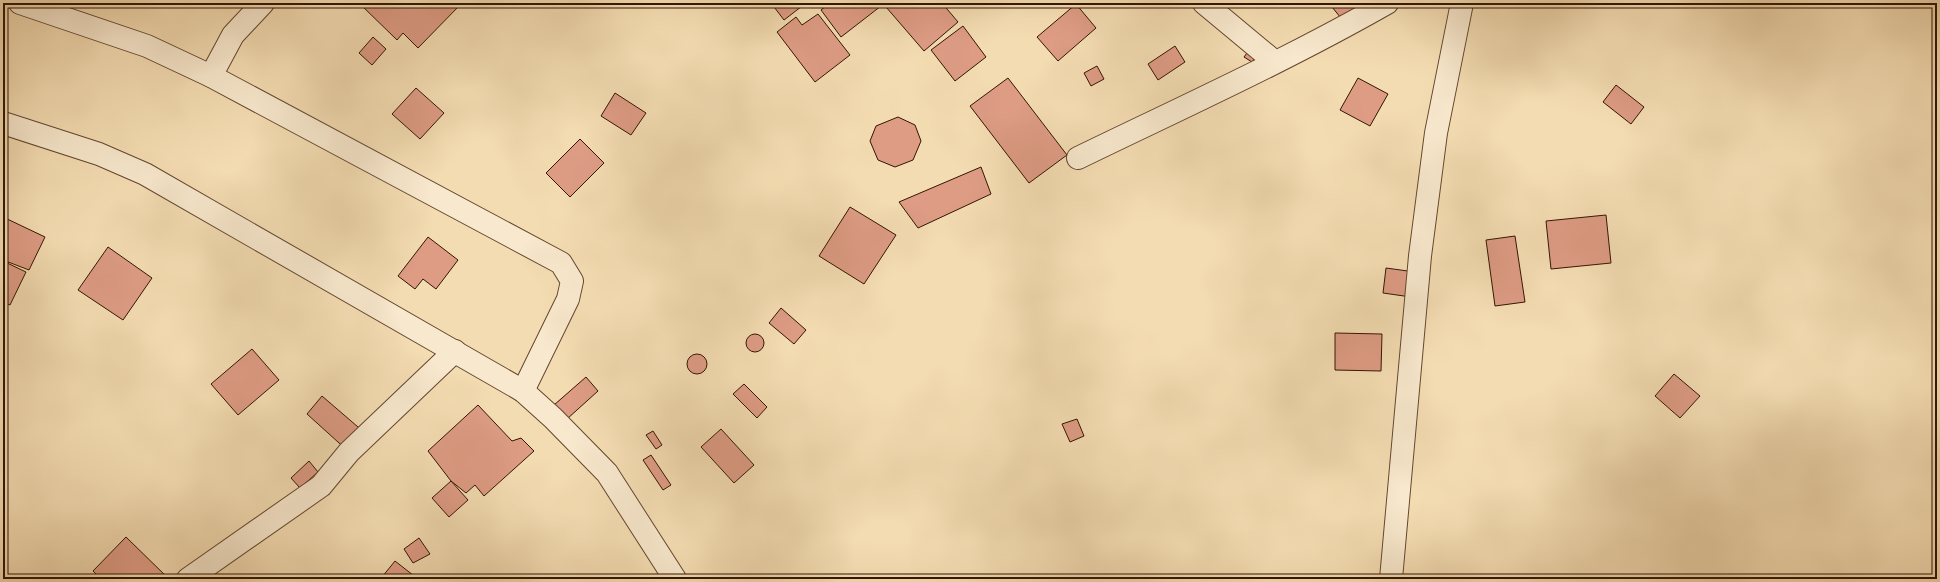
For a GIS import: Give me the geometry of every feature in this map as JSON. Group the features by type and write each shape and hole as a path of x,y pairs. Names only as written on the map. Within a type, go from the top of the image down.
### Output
{"street":[{"path":"20,3 147,46 212,76 561,263 572,280 568,299 523,391"},
{"path":"212,76 233,35 263,3"},
{"path":"1204,3 1275,62"},
{"path":"1078,158 1275,62 1387,3"},
{"path":"1391,579 1420,256 1436,133 1462,3"},
{"path":"3,122 100,154 145,174 523,391 553,418 607,473 675,579"},
{"path":"188,579 321,486 349,452 455,351"}],"building":[{"path":"359,3 458,3 460,5 418,48 403,33 397,40"},
{"path":"771,3 806,3 784,20"},
{"path":"830,3 879,3 881,6 841,37 821,10"},
{"path":"891,3 942,3 958,22 924,51 886,7"},
{"path":"1337,3 1370,3 1345,23 1332,7"},
{"path":"1076,4 1096,28 1058,61 1037,37"},
{"path":"818,14 850,55 815,82 777,32 796,17 802,25"},
{"path":"963,26 986,57 955,81 931,50"},
{"path":"373,37 386,49 372,65 359,53"},
{"path":"1175,46 1185,62 1158,80 1148,64"},
{"path":"1247,53 1255,58 1252,62 1244,57"},
{"path":"1097,66 1104,79 1091,86 1084,73"},
{"path":"1008,78 1067,155 1029,183 970,106"},
{"path":"1358,78 1388,94 1370,126 1340,110"},
{"path":"1616,85 1644,107 1631,124 1603,102"},
{"path":"416,88 444,113 420,139 392,114"},
{"path":"615,93 646,113 631,135 601,116"},
{"path":"898,117 915,125 921,141 913,160 895,167 878,160 870,141 876,126"},
{"path":"580,139 604,163 570,197 546,173"},
{"path":"981,167 991,194 918,228 899,202"},
{"path":"850,207 896,235 864,284 819,256"},
{"path":"1606,215 1611,263 1551,269 1546,221"},
{"path":"3,217 45,237 29,270 3,260"},
{"path":"1515,236 1525,302 1495,306 1486,240"},
{"path":"428,237 458,260 436,289 423,279 415,289 398,276"},
{"path":"108,247 152,278 123,320 78,290"},
{"path":"3,261 26,272 10,305 3,302"},
{"path":"1386,268 1415,272 1411,297 1383,293"},
{"path":"781,308 806,330 794,344 769,323"},
{"path":"1335,333 1382,334 1381,371 1335,370"},
{"path":"755,334 761,337 764,343 761,349 755,352 749,349 746,343 749,337"},
{"path":"252,349 279,380 238,415 211,384"},
{"path":"697,354 704,357 707,364 704,371 697,374 690,371 687,364 690,357"},
{"path":"1674,374 1700,396 1680,418 1655,396"},
{"path":"586,377 598,391 567,419 554,405"},
{"path":"744,384 767,407 757,418 733,394"},
{"path":"322,396 365,433 349,452 307,414"},
{"path":"478,405 512,441 521,438 534,451 484,496 475,485 466,493 451,481 428,451"},
{"path":"1077,419 1084,436 1070,442 1062,424"},
{"path":"721,429 754,465 734,483 701,447"},
{"path":"653,431 662,445 656,449 646,435"},
{"path":"651,455 671,485 663,490 643,460"},
{"path":"309,461 318,472 300,488 291,478"},
{"path":"451,481 468,500 449,517 432,498"},
{"path":"126,537 169,579 101,579 93,571"},
{"path":"419,538 430,554 413,563 404,549"},
{"path":"395,561 418,579 385,579 382,577"}]}
